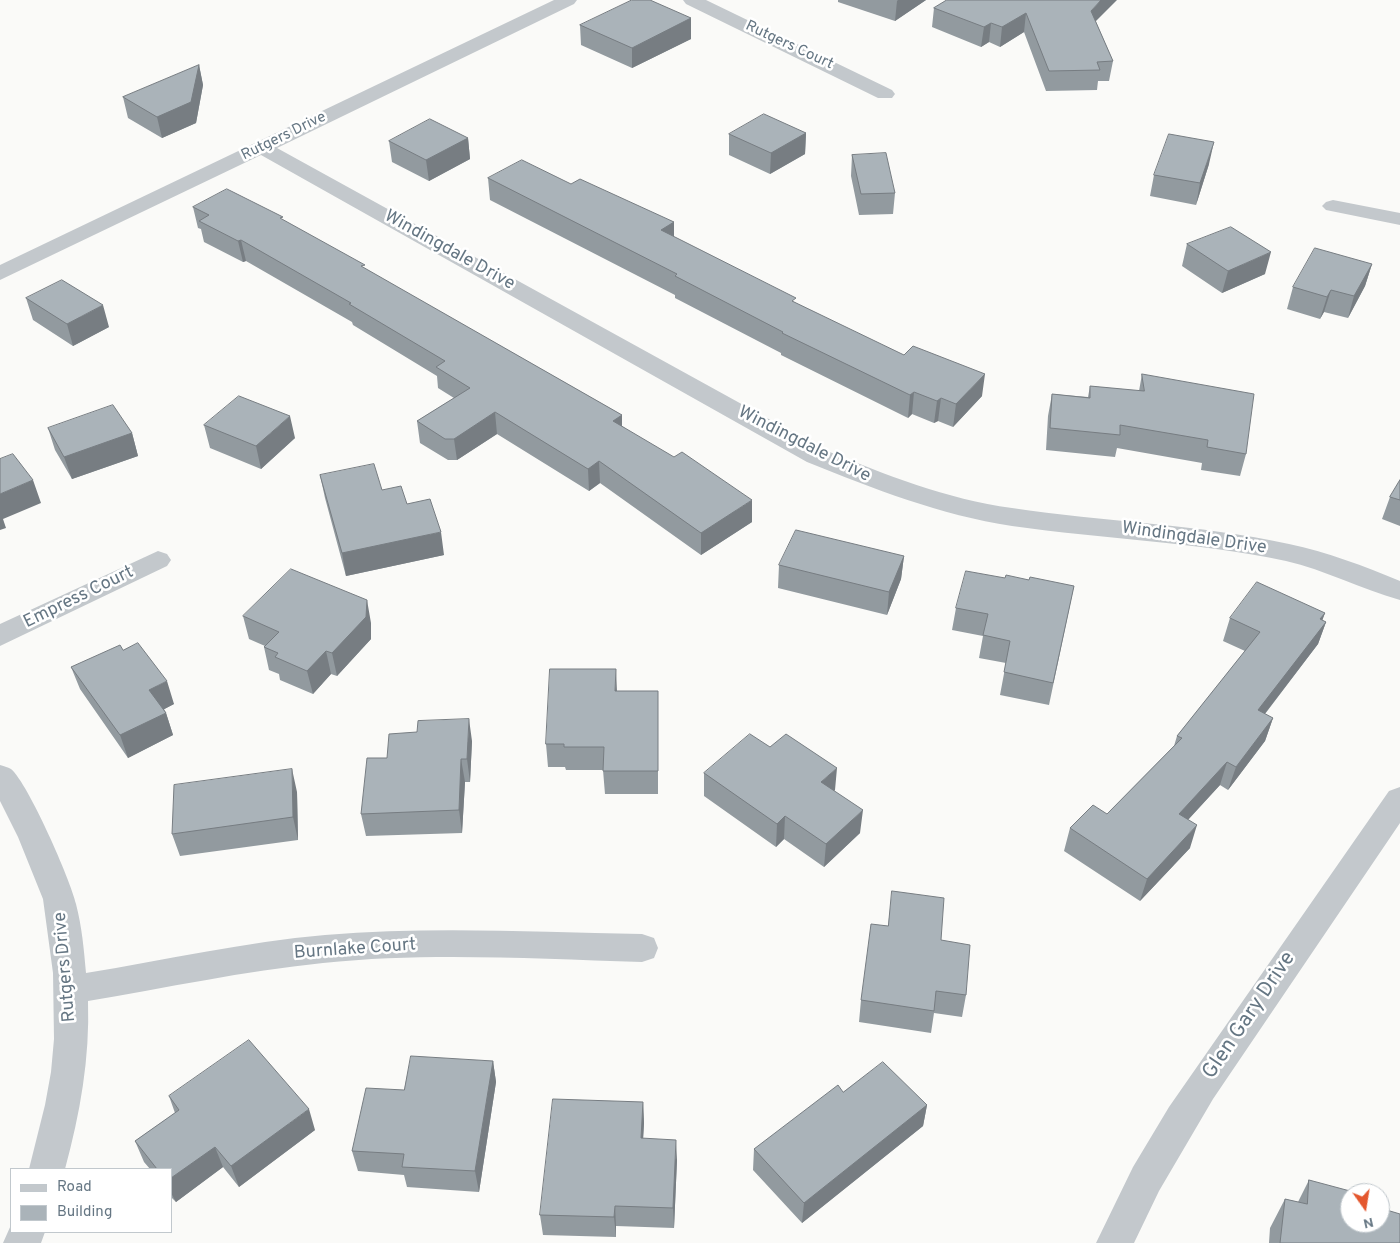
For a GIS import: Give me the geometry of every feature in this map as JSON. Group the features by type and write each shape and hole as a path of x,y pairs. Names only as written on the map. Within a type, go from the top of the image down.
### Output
{"street":[{"name":"Rutgers Drive","path":"0,273 568,0"},
{"name":"Rutgers Court","path":"692,0 886,94"},
{"name":"Windingdale Drive","path":"263,148 816,456 875,482 962,507 1010,517 1220,540 1290,553 1346,570 1400,591"},
{"path":"1333,206 1400,219"},
{"name":"Empress Court","path":"0,636 158,560"},
{"name":"Rutgers Drive","path":"0,777 10,790 35,839 61,905 72,990 72,1038 69,1075 47,1168"},
{"name":"Glen Gary Drive","path":"1115,1243 1130,1208 1179,1122 1219,1060 1400,799"},
{"name":"Burnlake Court","path":"72,990 323,949 474,944 642,948"}],"building":[{"path":"632,0 650,0 691,18 632,48 580,25"},
{"path":"947,0 1101,0 1091,11 1113,61 1097,62 1100,70 1049,71 1026,13 1002,27 991,23 984,27 934,8"},
{"path":"199,65 191,102 157,117 123,97"},
{"path":"764,114 806,133 771,153 729,134"},
{"path":"430,119 468,138 426,160 389,141"},
{"path":"1169,134 1214,142 1200,183 1154,175"},
{"path":"886,153 895,193 861,194 852,155"},
{"path":"522,160 571,184 580,179 674,222 661,230 796,298 792,301 904,355 913,346 985,374 956,404 941,398 937,401 914,392 910,395 782,333 675,276 677,274 488,178"},
{"path":"227,189 283,217 280,218 365,265 361,266 622,415 613,421 674,457 682,452 752,500 701,533 599,461 588,469 495,412 454,439 445,439 417,421 470,388 436,367 445,361 349,304 351,303 241,240 238,241 199,221 209,215 193,207"},
{"path":"1231,227 1271,252 1228,271 1187,244"},
{"path":"1315,248 1372,264 1354,296 1331,290 1327,297 1293,287"},
{"path":"62,280 103,305 67,324 26,298"},
{"path":"1142,374 1254,394 1246,454 1207,447 1208,440 1120,425 1120,435 1050,428 1052,394 1090,398 1090,386 1144,391"},
{"path":"239,396 290,416 256,446 204,425"},
{"path":"113,405 132,433 64,457 48,428"},
{"path":"13,454 33,480 0,494 0,459"},
{"path":"374,464 382,490 401,486 407,504 430,499 441,532 342,553 320,475"},
{"path":"1400,480 1400,500 1390,497"},
{"path":"796,530 904,556 889,592 779,565"},
{"path":"291,569 367,600 366,617 332,653 326,651 307,671 275,657 278,653 264,647 279,632 243,616"},
{"path":"966,571 1005,578 1006,575 1029,580 1030,577 1074,586 1053,683 1004,672 1010,641 983,635 988,614 956,608"},
{"path":"1257,582 1325,613 1320,619 1326,622 1258,710 1273,718 1236,767 1227,762 1179,814 1197,825 1147,879 1070,828 1093,805 1107,814 1182,738 1177,736 1260,632 1230,618"},
{"path":"138,643 167,681 149,690 166,713 120,735 71,667 120,645 123,650"},
{"path":"550,669 616,669 615,691 658,691 658,771 603,771 604,747 564,747 564,744 546,744"},
{"path":"469,719 467,759 461,759 459,810 361,814 367,758 387,758 389,734 417,732 418,721"},
{"path":"750,734 770,747 786,734 837,768 821,782 863,810 826,844 785,816 777,824 704,773"},
{"path":"292,769 293,817 172,834 174,785"},
{"path":"892,891 944,898 941,940 970,945 966,995 936,991 934,1011 861,1000 871,924 888,926"},
{"path":"249,1040 309,1109 231,1166 215,1147 172,1177 172,1168 156,1168 135,1141 179,1110 169,1096"},
{"path":"411,1056 493,1061 475,1171 402,1167 404,1154 352,1151 366,1088 404,1090"},
{"path":"883,1062 927,1105 804,1203 754,1149 838,1085 843,1092"},
{"path":"553,1099 643,1102 641,1138 676,1140 673,1208 615,1206 614,1217 540,1215"},
{"path":"1309,1180 1340,1188 1340,1233 1390,1233 1390,1211 1400,1214 1400,1243 1280,1243 1285,1199 1307,1204"}]}
